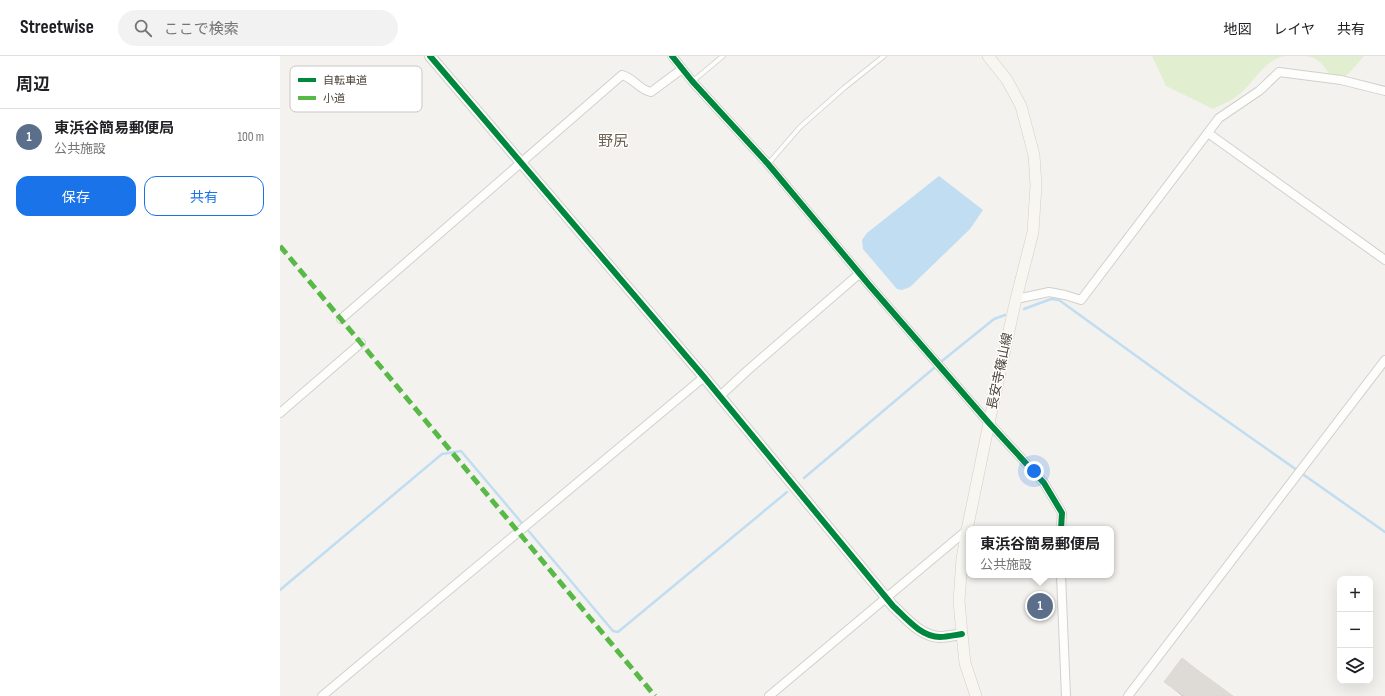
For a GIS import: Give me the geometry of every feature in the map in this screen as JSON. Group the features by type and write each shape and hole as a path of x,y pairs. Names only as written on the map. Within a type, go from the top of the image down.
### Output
{"main road":[{"name":"長安寺篠山線","path":"968,526 1016,299 1032,232 1036,186 1034,155 1021,106 1007,80 988,56"},
{"name":"長安寺篠山線","path":"966,536 962,559 959,601 966,663 976,696"}],"street":[{"path":"430,56 704,377 887,598 911,624 927,635 939,638 962,634"},
{"path":"672,56 692,82 768,164 859,274 989,423 1044,483 1062,513 1061,526"},
{"path":"341,319 622,76 628,77 635,81 645,91 651,92 682,69"},
{"path":"1016,299 1049,292 1082,300 1219,118 1259,91 1279,72 1341,80 1385,91"},
{"path":"1208,133 1385,260"},
{"path":"720,396 859,274"},
{"path":"280,413 361,343"},
{"path":"1128,696 1385,360"},
{"path":"322,696 704,377"},
{"path":"769,696 966,531"},
{"path":"1061,578 1066,696"}],"lane":[{"path":"692,82 723,56"},
{"path":"768,164 800,127 844,88 884,56"}],"green space":[{"path":"1152,56 1285,56 1272,61 1243,91 1229,101 1213,109 1166,86"},
{"path":"1305,56 1364,56 1341,80 1333,79 1319,61"}],"water":[{"path":"939,176 983,210 970,229 910,287 902,290 897,289 863,249 862,240 867,233"}],"building":[{"path":"1182,658 1233,696 1184,696 1164,682"}],"waterway":[{"path":"1024,309 1051,299 1059,300 1193,397 1385,532"},
{"path":"942,361 994,319 1005,315"},
{"path":"804,478 934,368"},
{"path":"280,590 442,454 461,451 613,631 618,632 787,492"}],"marked path":[{"path":"280,246 655,696"}],"cycle path":[{"path":"430,56 704,377 893,606 914,626 926,634 940,637 962,634"},
{"path":"672,56 692,81 768,164 870,286 989,423 1044,483 1062,513 1061,526"}],"place":[{"name":"東浜谷簡易郵便局","path":"1040,606"}],"district":[{"name":"野尻","path":"613,141"}]}
